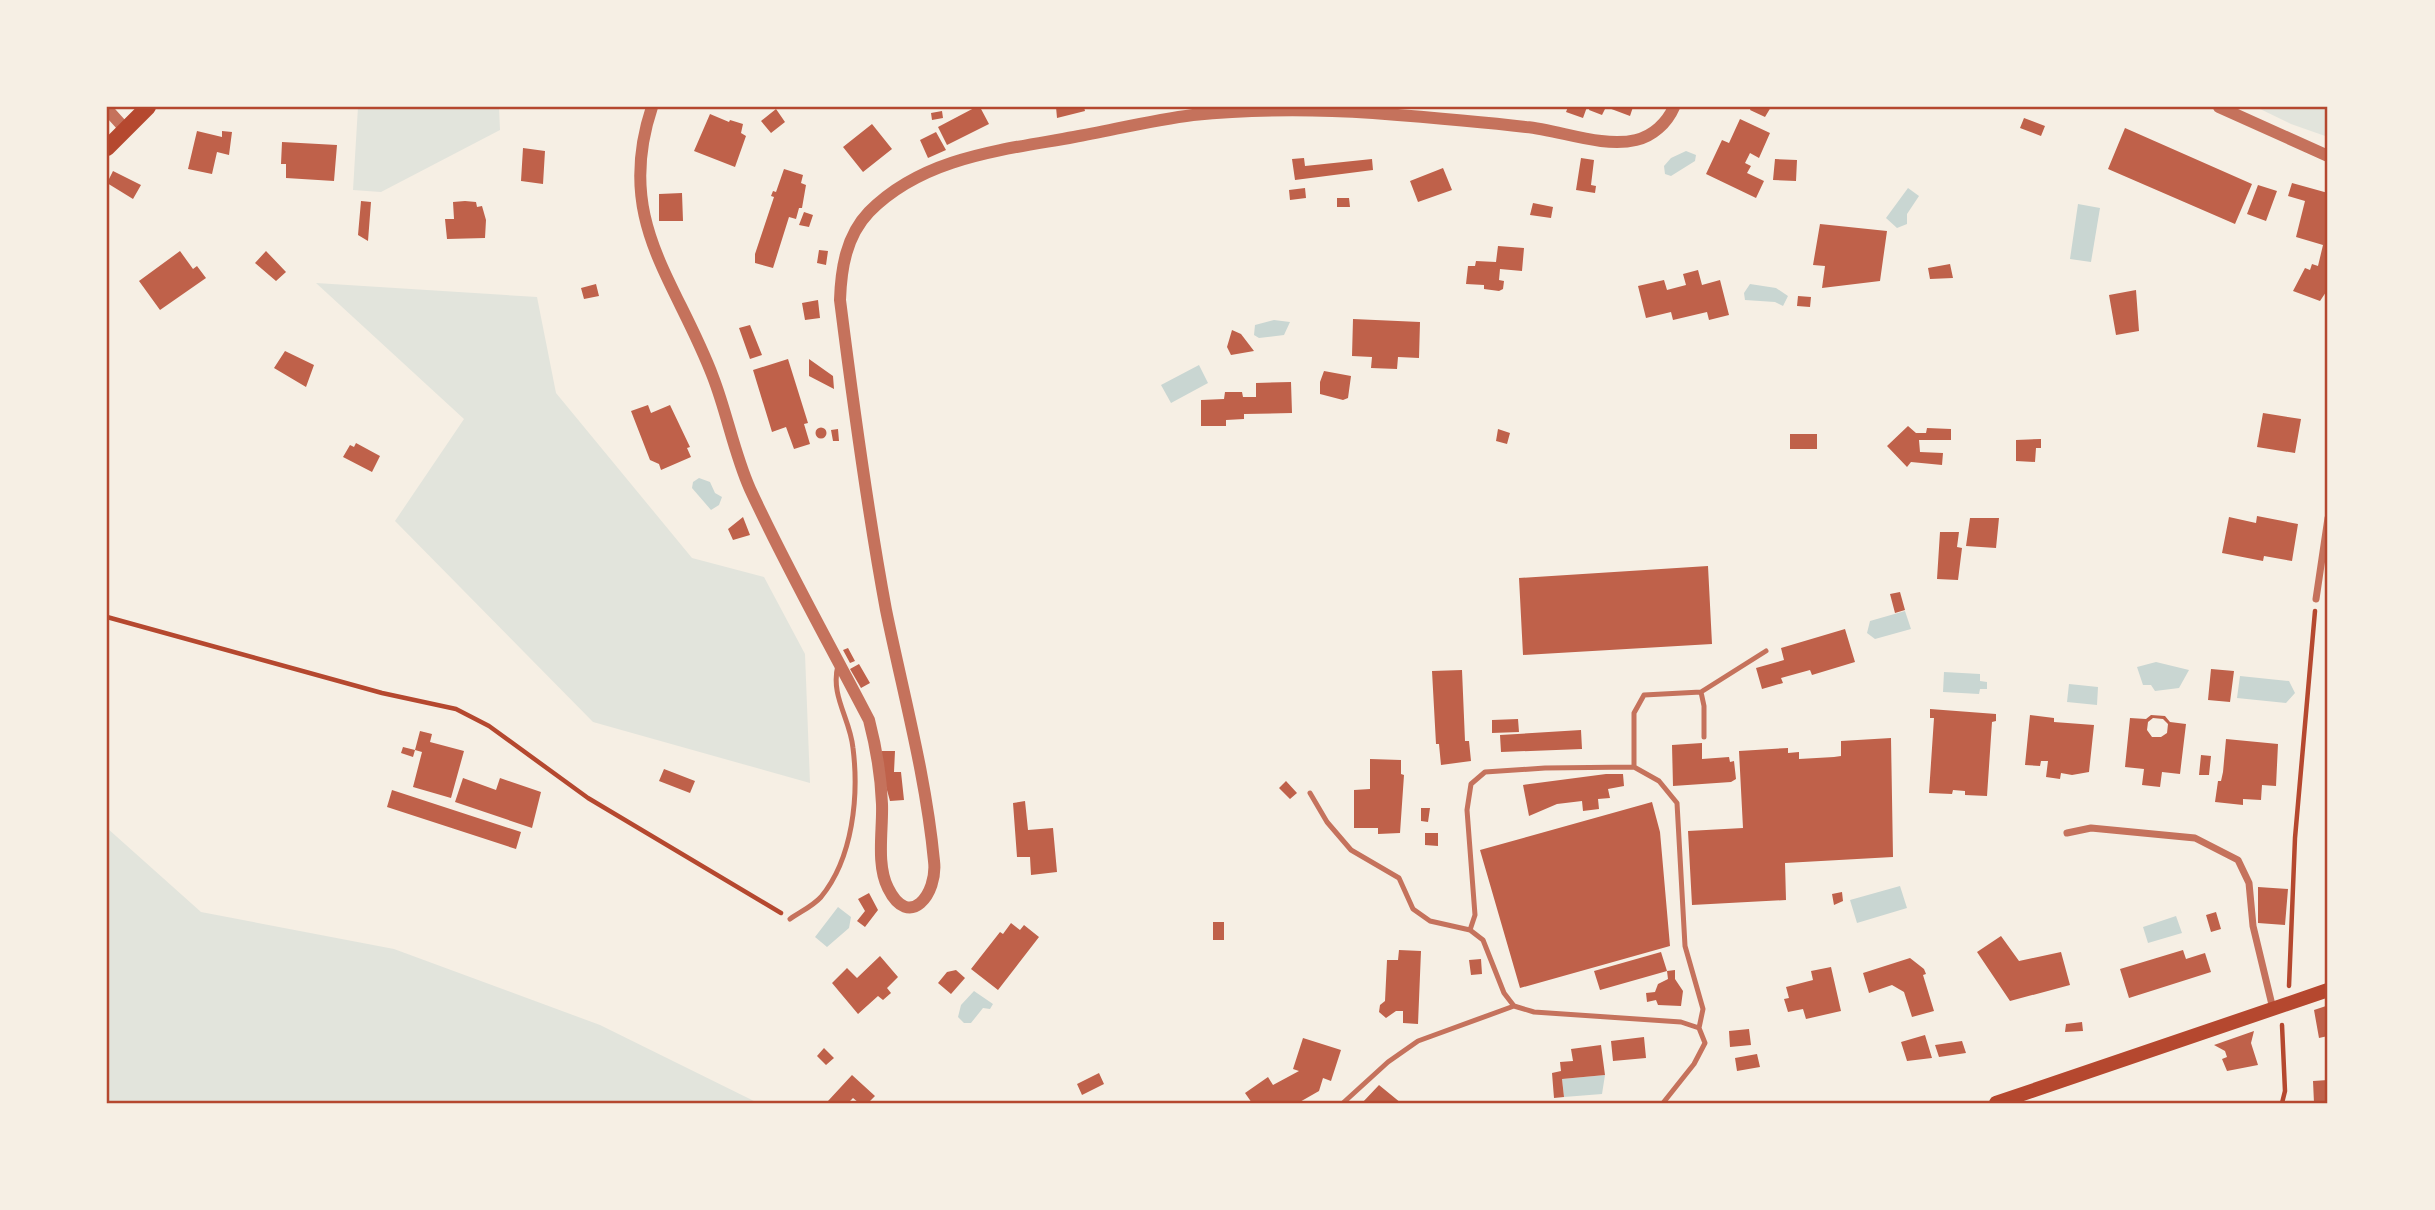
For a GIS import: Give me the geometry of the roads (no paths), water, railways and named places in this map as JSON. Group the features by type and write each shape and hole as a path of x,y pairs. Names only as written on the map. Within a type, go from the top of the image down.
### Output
{"main road":[{"path":"107,148 148,107"},
{"path":"1996,1103 2328,990"}],"street":[{"path":"652,107 640,170 645,227 656,258 713,376 749,486 869,720 875,742 882,802 884,881 892,897 903,905 913,907 923,903 933,886 933,847 912,728 886,609 840,300 841,268 852,238 868,213 892,193 928,172 965,157 1192,115 1286,110 1370,113 1527,127 1623,141 1651,135 1665,122 1674,107"},
{"path":"2219,107 2328,156"},
{"path":"107,109 126,130"},
{"path":"2316,599 2328,518"},
{"path":"2067,833 2091,828 2195,838 2238,860 2249,883 2253,926 2273,1009"}],"lane":[{"path":"1634,767 1633,713 1644,695 1701,692 1766,651"},
{"path":"790,919 819,899 835,877 853,823 853,747 833,683 839,662"},
{"path":"1701,692 1704,706 1703,737"},
{"path":"1470,930 1475,915 1467,810 1471,784 1485,772 1634,767 1659,781 1677,803 1685,946 1703,1009 1699,1028 1705,1043 1695,1064 1663,1103"},
{"path":"1310,793 1327,822 1351,850 1399,878 1413,909 1430,921 1470,930 1483,940 1504,993 1514,1006 1534,1012 1681,1022 1699,1028"},
{"path":"1343,1103 1388,1062 1418,1041 1514,1006"}]}
